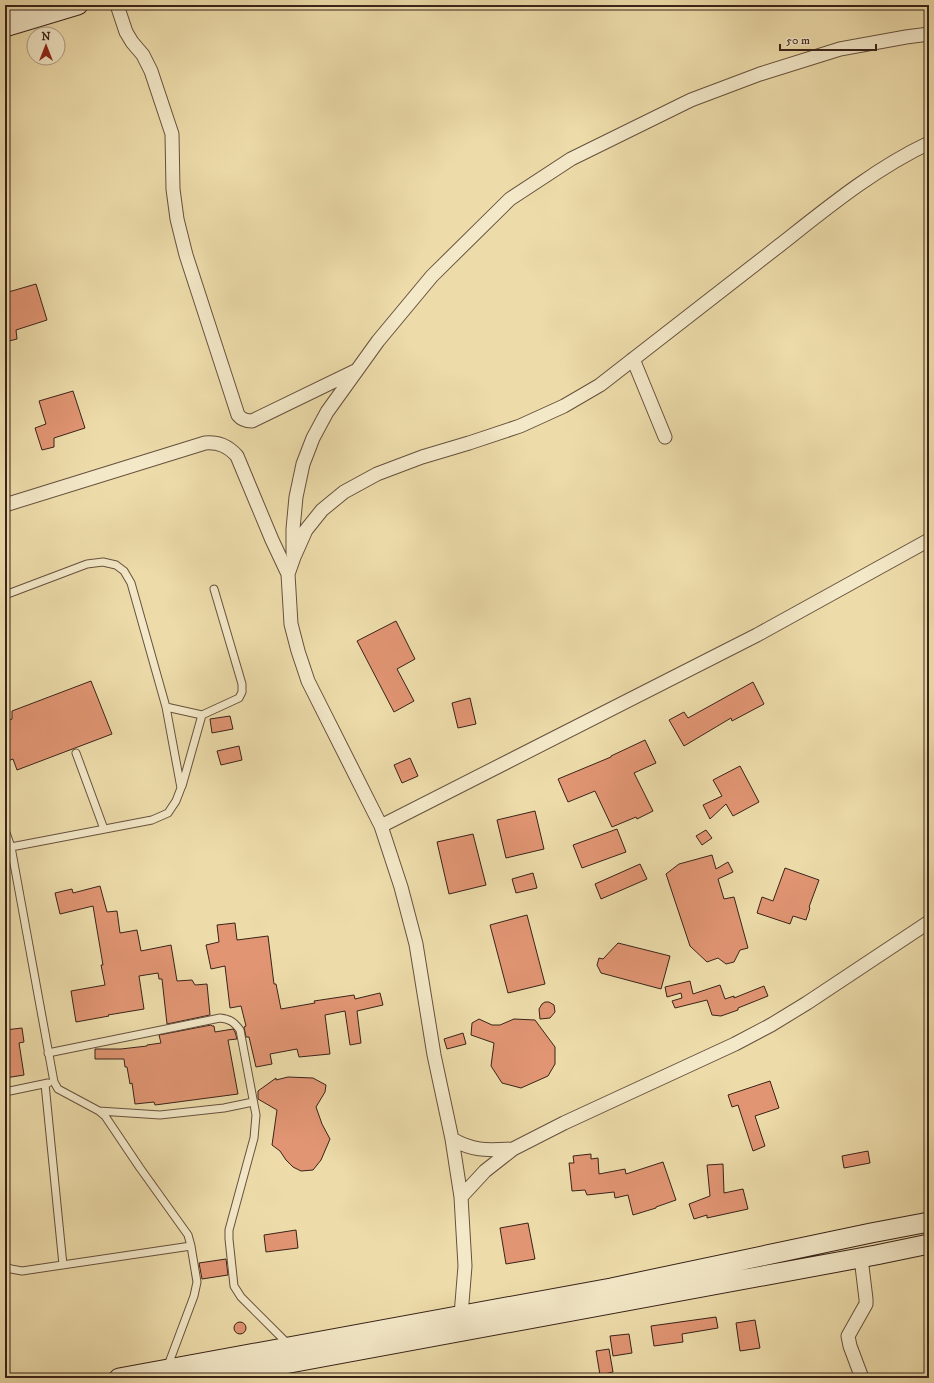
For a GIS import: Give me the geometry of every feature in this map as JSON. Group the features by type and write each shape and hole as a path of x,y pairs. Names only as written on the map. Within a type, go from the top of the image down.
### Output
{"main road":[{"path":"5,13 31,5"},
{"path":"5,27 78,5"},
{"path":"208,1378 244,1374 291,1354 461,1315 611,1288 929,1222"},
{"path":"119,1378 167,1370 291,1354 861,1258 929,1244"}],"street":[{"path":"117,5 126,32 143,55 151,71 172,134 173,189 177,219 186,255 238,415 246,421 252,421 357,370"},
{"path":"294,557 293,529 296,497 303,464 313,438 328,412 378,341 438,270 510,199 571,159 691,100 760,74 840,49 929,34"},
{"path":"288,574 306,530 322,510 344,492 377,474 422,457 520,426 564,406 600,385 804,226 879,170 929,143"},
{"path":"633,359 665,436"},
{"path":"5,505 205,443 219,444 231,450 237,456 288,574 291,624 308,681 381,826 402,887 416,944 434,1055 452,1139 461,1197 465,1266 461,1315"},
{"path":"381,826 757,635 929,540"},
{"path":"461,1197 485,1170 514,1149 584,1114 735,1044 771,1025 807,1003 929,922"},
{"path":"452,1139 472,1148 484,1150 514,1149"},
{"path":"861,1258 866,1304 850,1332 848,1340 862,1378"}],"lane":[{"path":"5,595 88,564 103,562 116,565 124,571 130,583 166,708 181,788"},
{"path":"166,708 202,715 239,698 242,692 242,684 214,589"},
{"path":"11,847 152,820 168,813 176,801 181,788 202,715"},
{"path":"76,753 104,829"},
{"path":"5,830 11,847 54,1082 58,1089 99,1111 105,1116 188,1235 197,1282 196,1289 167,1370"},
{"path":"48,1053 220,1018 228,1019 235,1023 240,1030 256,1115 254,1138 229,1230 234,1286 241,1297 291,1354"},
{"path":"5,1092 54,1082"},
{"path":"45,1084 63,1265"},
{"path":"99,1111 160,1115 224,1108 253,1102"},
{"path":"5,1266 22,1271 191,1246"}],"building":[{"path":"36,284 47,320 16,330 17,339 5,342 5,318 9,316 5,303 5,293"},
{"path":"73,391 85,428 54,438 54,447 42,450 35,428 46,424 39,401"},
{"path":"396,621 415,659 397,669 414,701 394,712 357,641"},
{"path":"91,681 112,734 17,770 13,759 5,762 5,722 12,719 12,711"},
{"path":"753,682 764,704 732,721 731,718 684,746 669,720 684,712 688,718"},
{"path":"470,698 476,724 458,728 452,703"},
{"path":"230,716 233,729 212,733 210,719"},
{"path":"645,740 656,763 634,773 653,811 637,819 636,817 612,827 595,791 568,802 558,779 611,757"},
{"path":"239,746 242,760 221,765 217,751"},
{"path":"410,758 418,776 402,783 394,765"},
{"path":"740,766 759,802 733,816 726,804 710,819 703,805 722,796 713,780"},
{"path":"535,811 544,849 506,858 497,820"},
{"path":"617,829 626,852 582,868 573,845"},
{"path":"706,830 712,838 702,845 696,836"},
{"path":"473,834 486,885 449,894 437,842"},
{"path":"712,855 716,869 728,862 733,872 718,879 724,899 734,897 748,948 740,950 734,962 726,964 718,958 707,962 690,946 666,874 679,864"},
{"path":"640,864 647,879 601,899 595,884"},
{"path":"785,868 819,880 806,920 793,916 790,924 757,913 762,897 773,901"},
{"path":"533,873 537,888 516,893 512,879"},
{"path":"100,886 107,912 117,911 120,933 137,930 141,951 171,945 177,981 192,980 195,985 207,984 210,1015 167,1024 162,979 159,979 158,973 139,976 144,1009 76,1022 71,991 105,985 101,965 103,965 93,906 60,914 55,893 72,889 73,893"},
{"path":"527,915 545,984 508,993 490,925"},
{"path":"235,923 237,940 268,936 274,984 276,984 281,1009 315,1003 314,1001 354,995 355,999 380,993 383,1005 357,1011 361,1043 350,1045 345,1011 325,1015 330,1054 299,1057 297,1049 270,1054 272,1064 256,1067 249,1037 246,1037 244,1027 246,1026 241,1006 230,1008 225,966 211,969 206,945 219,942 217,925"},
{"path":"618,943 670,956 661,989 601,973 597,965 599,958 603,959"},
{"path":"690,981 693,994 720,985 725,999 734,996 734,998 764,986 768,996 721,1016 712,1015 707,1000 675,1008 672,1001 682,998 681,993 667,997 665,987"},
{"path":"545,1002 549,1002 554,1005 555,1012 550,1018 540,1019 539,1009"},
{"path":"479,1019 492,1025 500,1025 514,1019 535,1020 555,1047 555,1064 548,1076 521,1088 502,1083 491,1066 494,1043 471,1035 472,1023"},
{"path":"211,1025 214,1026 215,1032 233,1029 235,1032 237,1039 228,1040 238,1094 155,1105 154,1102 135,1104 132,1083 130,1084 124,1059 95,1059 95,1049 121,1049 147,1046 161,1043 159,1035"},
{"path":"22,1028 24,1042 19,1043 24,1075 5,1078 5,1030"},
{"path":"463,1033 466,1044 447,1049 444,1039"},
{"path":"288,1077 313,1078 326,1085 325,1092 316,1107 322,1124 330,1139 321,1160 313,1170 301,1171 293,1167 280,1151 272,1145 277,1110 258,1099 258,1091 276,1078 276,1080"},
{"path":"770,1081 779,1108 755,1116 765,1146 753,1151 738,1105 732,1107 728,1095"},
{"path":"868,1151 870,1163 844,1168 842,1156"},
{"path":"591,1154 591,1159 598,1158 599,1174 625,1169 626,1174 663,1162 676,1200 633,1215 628,1195 615,1198 614,1192 587,1195 585,1190 572,1191 569,1163 574,1163 573,1156"},
{"path":"723,1164 724,1193 743,1189 748,1209 707,1218 707,1215 694,1219 689,1204 710,1196 707,1165"},
{"path":"528,1223 535,1259 506,1264 500,1228"},
{"path":"296,1230 298,1248 266,1252 264,1235"},
{"path":"226,1259 228,1275 202,1279 199,1263"},
{"path":"716,1317 718,1328 682,1334 683,1342 654,1346 651,1326"},
{"path":"755,1320 760,1348 740,1351 736,1323"},
{"path":"238,1322 242,1322 246,1328 242,1334 238,1334 234,1330 234,1326"},
{"path":"629,1334 632,1353 613,1356 610,1336"},
{"path":"609,1349 613,1372 600,1375 596,1351"}]}
